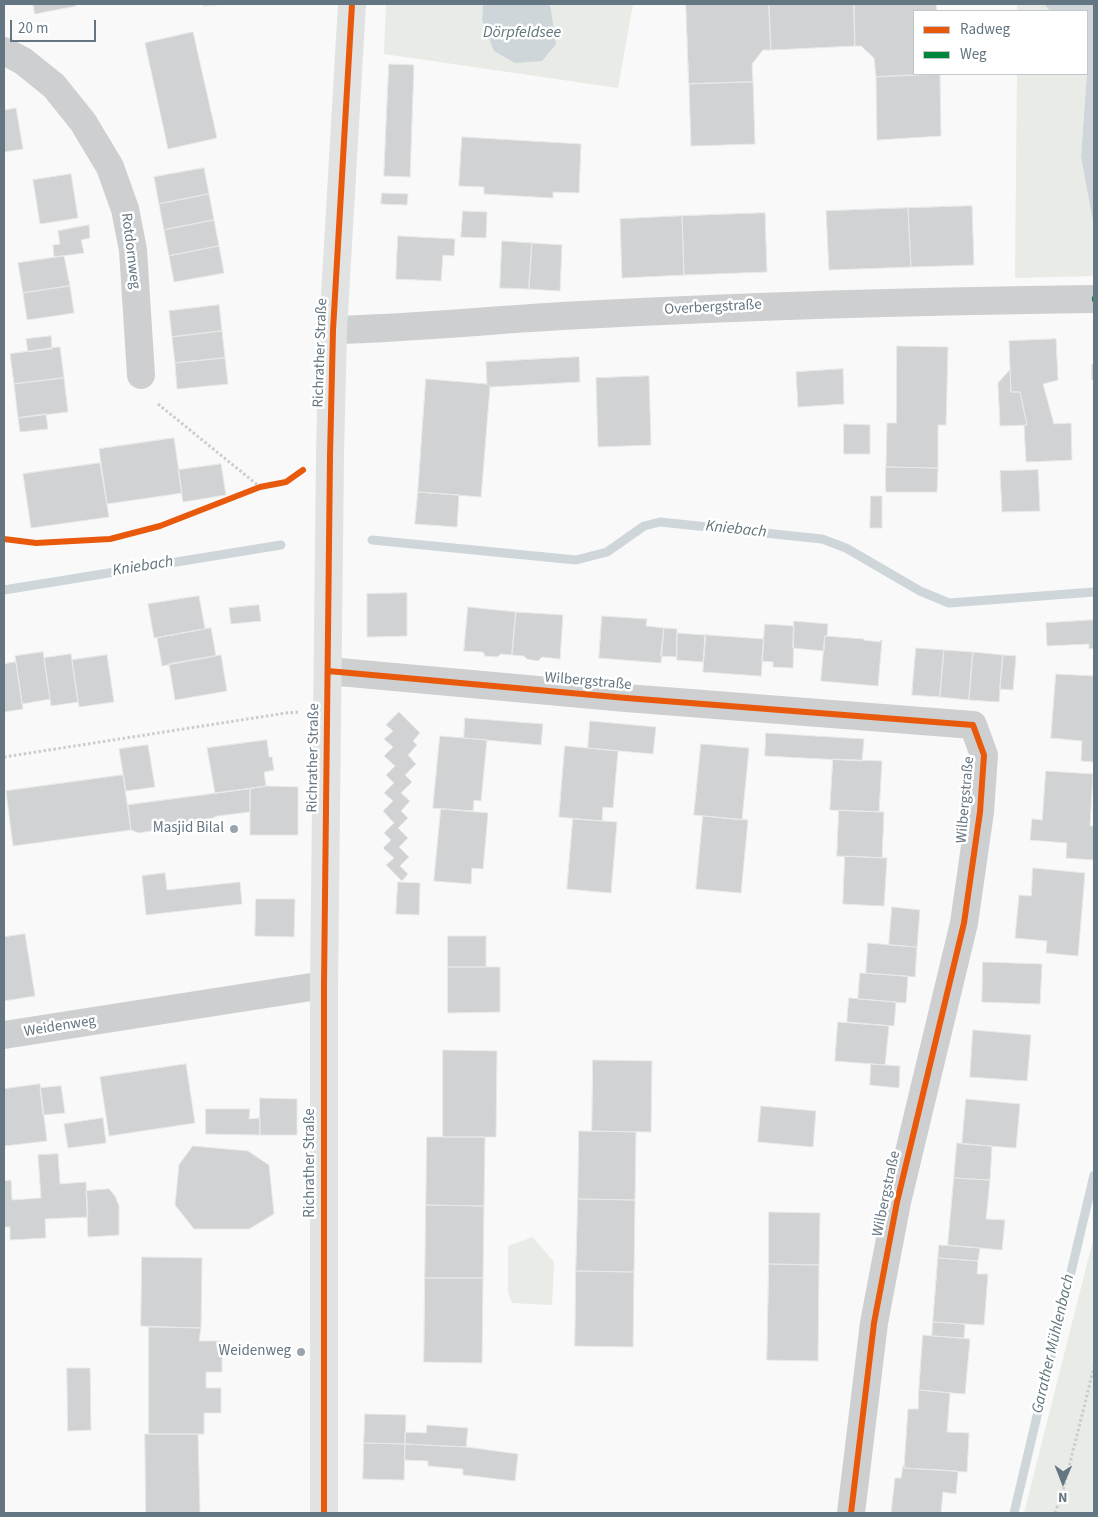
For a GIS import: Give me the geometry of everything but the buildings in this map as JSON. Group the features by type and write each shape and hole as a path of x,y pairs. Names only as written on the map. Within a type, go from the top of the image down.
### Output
{"main road":[{"name":"Richrather Straße","path":"324,1513 324,985 333,330 352,4"}],"street":[{"name":"Rotdornweg","path":"4,51 22,61 54,86 83,122 110,167 126,209 133,250 141,375"},
{"name":"Overbergstraße","path":"333,330 805,304 1094,298"},
{"name":"Wilbergstraße","path":"328,671 626,698 973,725 984,755 980,812 964,923 897,1202 874,1323 851,1513"},
{"name":"Weidenweg","path":"4,1036 324,985"}],"path":[{"path":"158,404 260,487"},
{"path":"4,757 286,713 306,712"},
{"path":"1055,1513 1063,1491 1094,1367"}],"shaded area":[{"path":"386,4 483,4 482,20 551,6 550,4 633,4 618,88 384,54"},
{"path":"1017,4 1044,4 1049,10 1017,10"},
{"path":"1017,75 1087,75 1081,157 1094,227 1094,276 1015,278"},
{"path":"1094,1236 1094,1513 1024,1513"},
{"path":"533,1237 554,1262 552,1305 512,1303 508,1292 508,1246"}],"water":[{"name":"Dörpfeldsee","path":"483,4 550,4 556,44 542,61 515,63 494,51 482,20"},
{"path":"1044,4 1094,4 1094,227 1081,157 1088,75 1088,10 1049,10"}],"waterway":[{"name":"Kniebach","path":"372,540 576,560 607,552 644,526 660,522 822,539 846,548 920,591 949,603 1094,592"},
{"name":"Kniebach","path":"4,590 281,545"},
{"name":"Garather Mühlenbach","path":"1014,1513 1094,1175"}],"cycle path":[{"path":"324,1513 324,985 330,456 333,330 352,4"},
{"path":"4,539 36,543 110,539 160,526 260,487 286,482 303,470"},
{"path":"328,671 626,698 973,725 984,755 980,812 964,923 897,1202 874,1323 851,1513"}],"place":[{"name":"Masjid Bilal","path":"234,829"},
{"name":"Weidenweg","path":"301,1352"}]}
